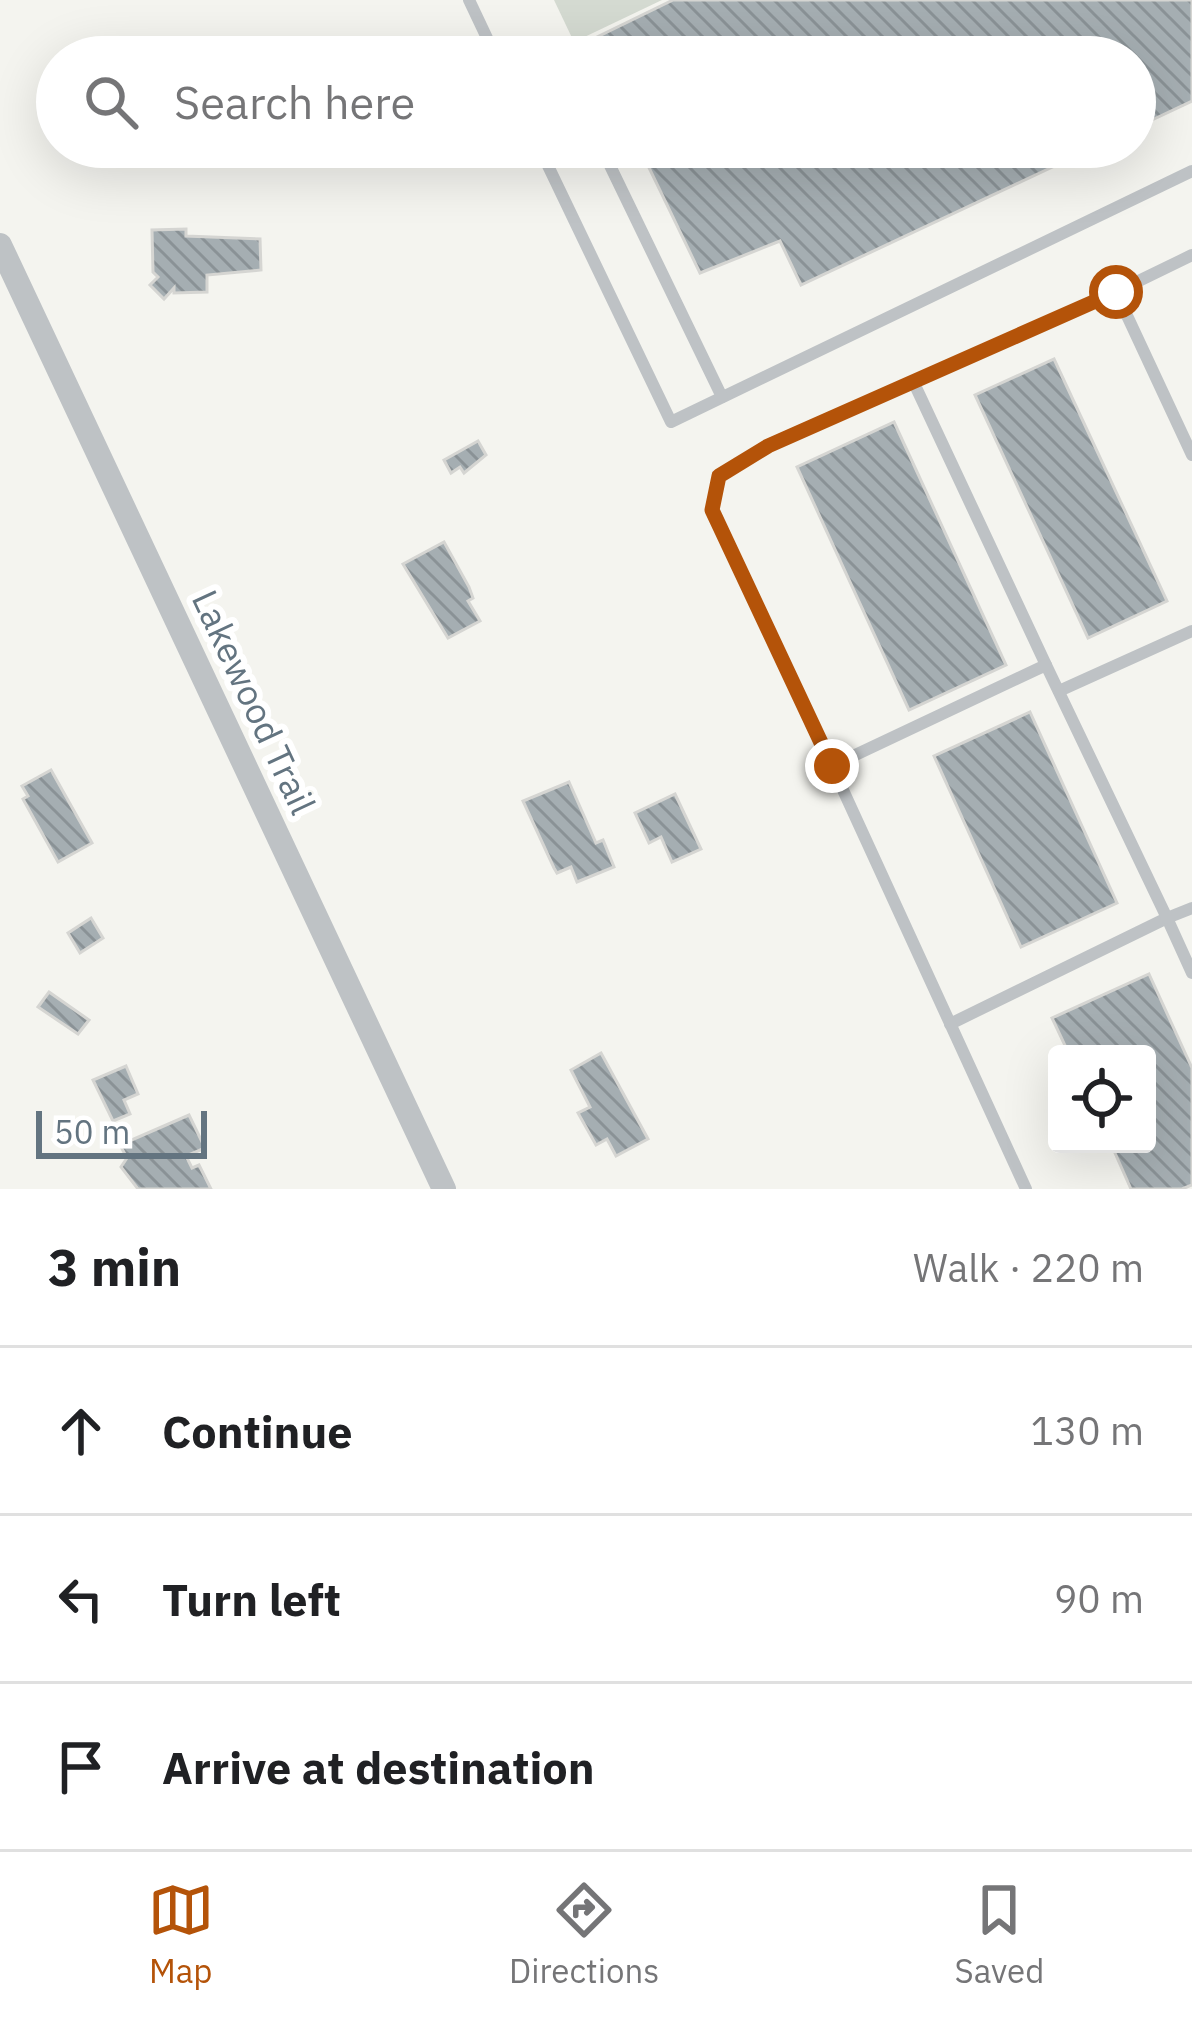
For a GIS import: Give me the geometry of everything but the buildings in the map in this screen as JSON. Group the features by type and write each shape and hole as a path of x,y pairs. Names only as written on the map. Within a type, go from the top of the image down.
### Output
{"street":[{"name":"Lakewood Trail","path":"0,245 445,1189"}],"lane":[{"path":"469,0 486,36"},
{"path":"550,168 671,422 1192,171"},
{"path":"611,168 722,397"},
{"path":"1026,1189 712,510 719,476 768,446 1192,255"},
{"path":"1116,292 1192,455"},
{"path":"913,381 1192,973"},
{"path":"1058,691 1192,632"},
{"path":"832,766 1046,665"},
{"path":"950,1024 1192,908"}],"shaded area":[{"path":"554,0 662,0 587,36 571,36"}],"route":[{"path":"832,766 712,510 719,476 768,446 1116,292"}]}
